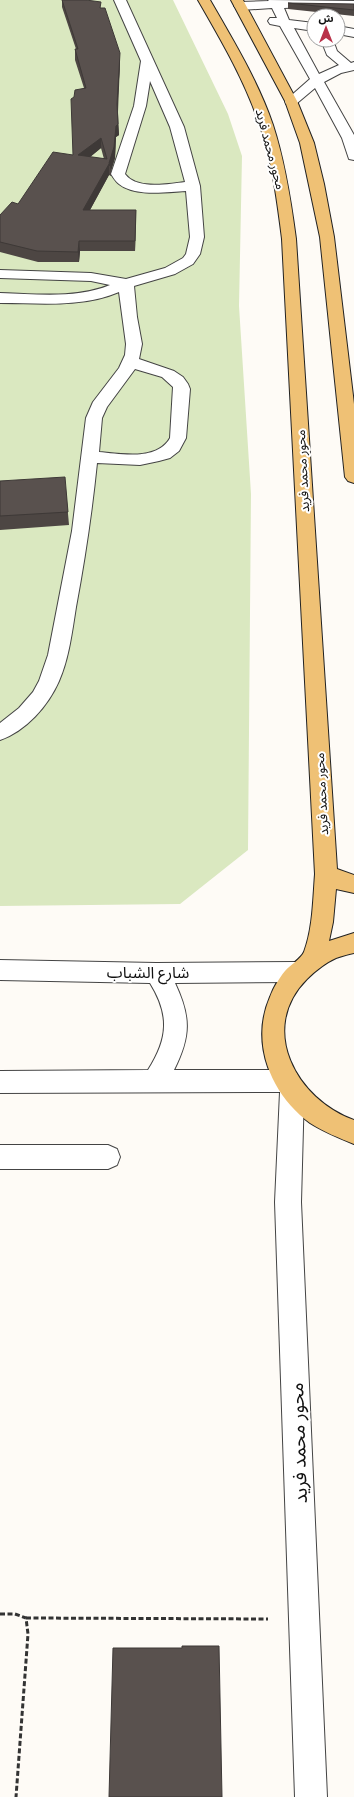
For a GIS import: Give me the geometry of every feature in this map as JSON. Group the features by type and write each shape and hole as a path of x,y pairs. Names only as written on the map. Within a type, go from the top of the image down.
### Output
{"main road":[{"name":"محور محمد فريد","path":"204,0 242,69 260,108 273,147 283,190 288,239 326,874 322,922 314,957"},
{"name":"محور محمد فريد","path":"249,12 291,101 307,143 318,184 348,373 354,476"},
{"path":"326,874 336,880 354,884"},
{"path":"354,943 329,950 314,957 296,972 283,990 275,1012 272,1035 276,1058 290,1085 312,1110 336,1126 354,1132"}],"street":[{"path":"0,298 73,299 88,297 115,290 126,284 175,268 188,261 193,254 197,237 193,186 177,127 120,0"},
{"path":"249,12 275,2 354,5"},
{"path":"275,2 316,81 349,138 354,156"},
{"path":"249,12 285,23 306,26"},
{"path":"328,48 333,54 351,66"},
{"path":"147,62 140,106 118,174 124,183 139,188 193,186"},
{"path":"291,101 316,81 351,66"},
{"path":"0,274 91,277 126,284"},
{"path":"0,732 9,727 26,713 40,697 49,681 58,655 81,531 92,429 99,406 131,362 134,344 128,317 126,284"},
{"path":"90,457 150,459 161,456 170,451 176,445 178,438 182,389 181,385 168,374 131,362"},
{"name":"شارع الشباب","path":"0,970 156,973 296,972"},
{"path":"154,1082 167,1063 174,1044 177,1023 174,1005 167,988 156,973"},
{"path":"0,1082 154,1082 290,1085"},
{"name":"محور محمد فريد","path":"290,1085 288,1202 311,1797"},
{"path":"0,1157 108,1157"}],"path":[{"path":"0,1614 15,1614 26,1618 305,1619"},
{"path":"16,1797 28,1634 26,1618"}],"green space":[{"path":"0,0 173,0 228,114 242,156 239,306 251,494 248,850 180,904 0,906"}],"building":[{"path":"62,0 86,0 101,2 100,8 105,8 120,53 117,104 118,124 116,126 114,147 109,163 110,166 109,164 83,210 136,210 135,241 79,241 78,252 37,251 0,242 0,215 12,202 18,204 53,152 73,155 71,99 74,97 75,90 86,88 75,49 78,49","holes":["101,138 107,159 78,155"]},
{"path":"288,3 354,4 354,10"},
{"path":"65,477 68,512 0,516 0,481"},
{"path":"182,1646 219,1646 222,1797 109,1797 113,1648 182,1648"}]}
